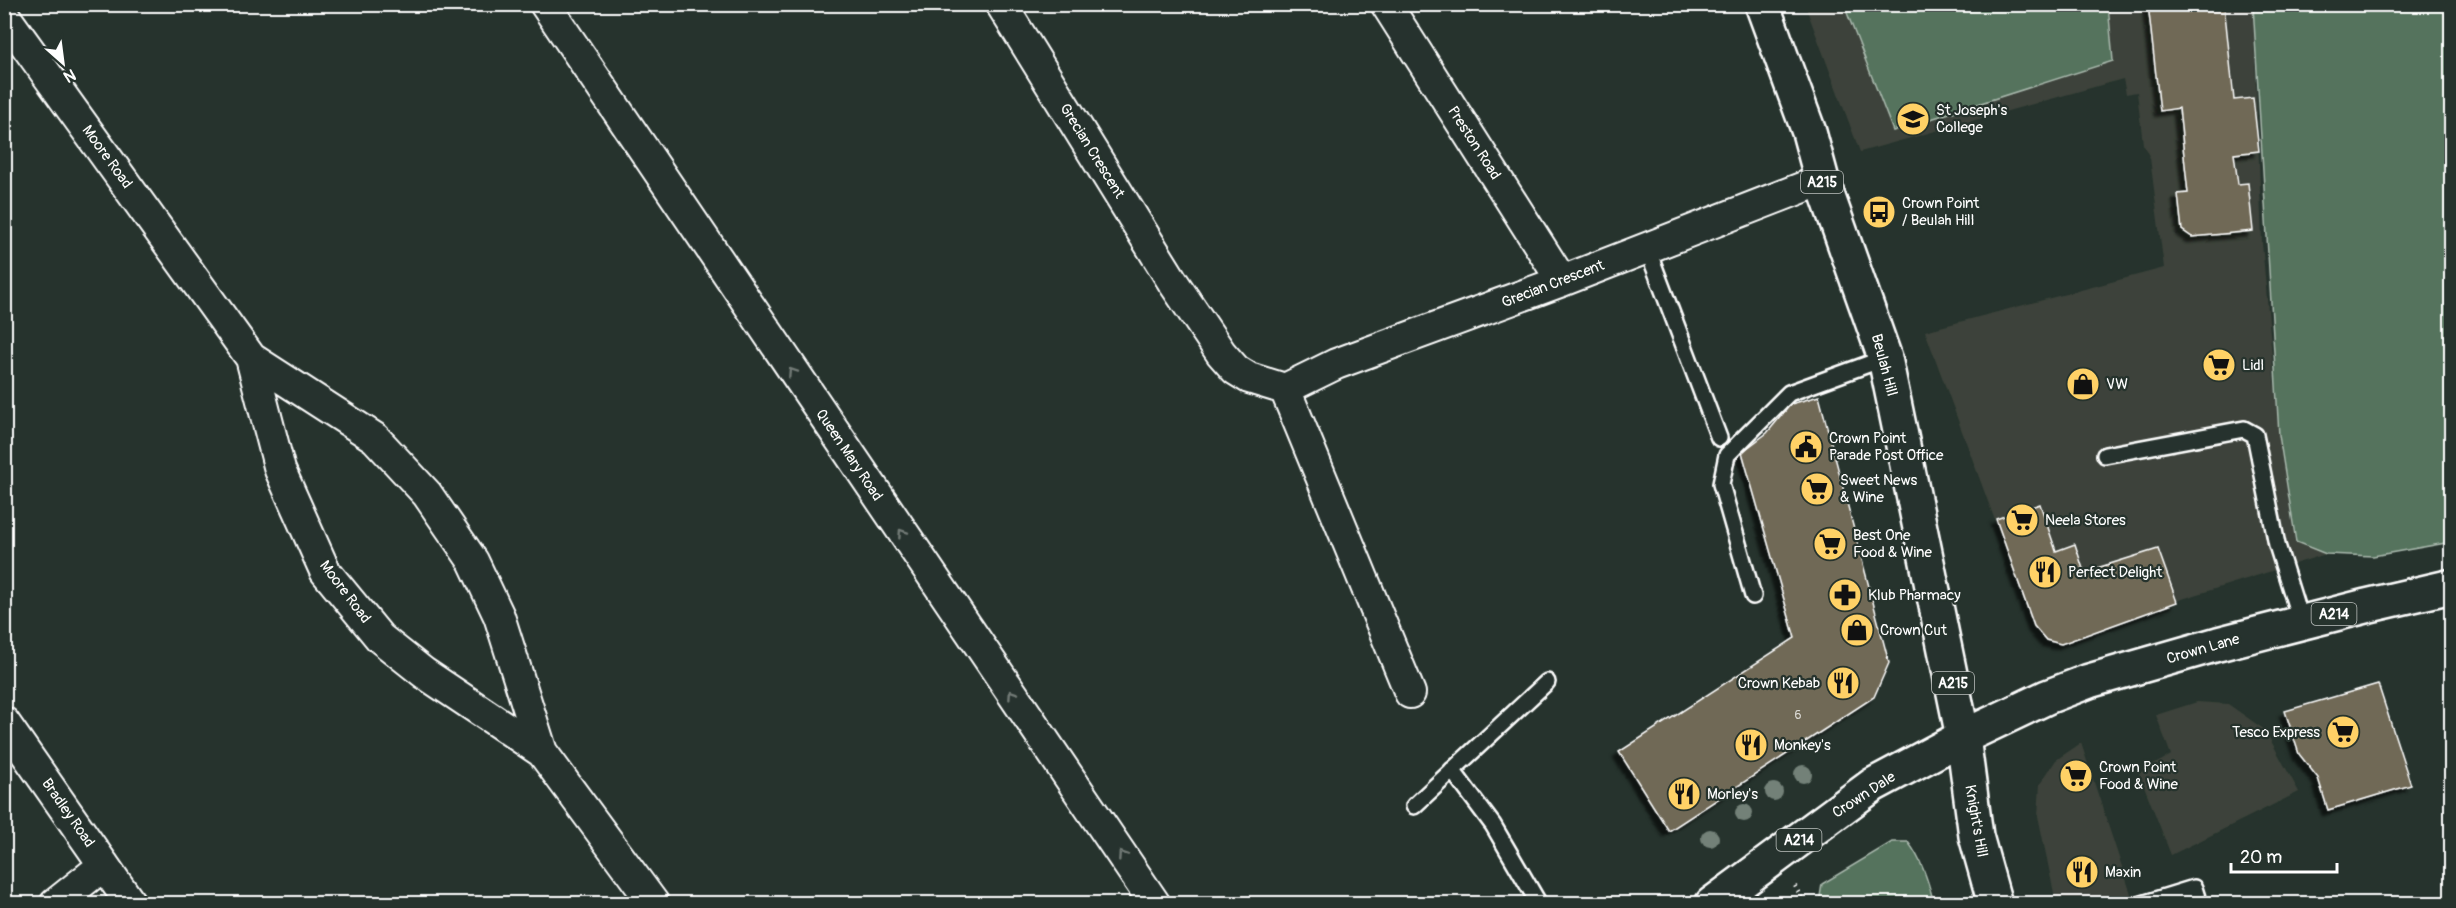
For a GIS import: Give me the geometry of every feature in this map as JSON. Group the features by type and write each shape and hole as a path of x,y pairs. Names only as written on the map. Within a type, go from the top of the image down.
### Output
{"main road":[{"name":"Beulah Hill","path":"1762,4 1809,132 1822,180 1885,358 1963,737"},
{"name":"Crown Lane","path":"1963,737 2089,681 2301,622 2451,586"},
{"name":"Crown Dale","path":"1712,903 1873,785 1963,737"},
{"name":"Knight's Hill","path":"1963,737 1976,836 1995,903"}],"street":[{"name":"Queen Mary Road","path":"545,4 1155,903"},
{"name":"Grecian Crescent","path":"1001,4 1173,282 1221,353 1236,370 1249,378 1285,389 1336,364 1562,281 1822,180"},
{"name":"Preston Road","path":"1386,4 1562,281"},
{"name":"Moore Road","path":"4,15 251,358 280,470 325,571 380,638 424,673 542,752"},
{"name":"Moore Road","path":"251,358 332,408 375,438 427,494 473,561 499,616 542,752 654,903"},
{"path":"1285,389 1410,693"},
{"name":"Bradley Road","path":"4,722 131,903"},
{"path":"55,903 104,865"}],"lane":[{"path":"1647,248 1719,438"},
{"path":"1753,596 1721,484 1727,455 1789,393 1885,358"},
{"path":"2105,455 2244,429 2255,435 2277,545 2301,622"},
{"path":"1414,806 1547,682"},
{"path":"1452,770 1493,825 1539,903"},
{"path":"2142,903 2194,888 2199,903"}],"shaded area":[{"path":"1805,5 2253,5 2262,243 2279,435 2295,542 2326,554 2163,605 2061,644 2046,640 2034,626 1925,331 2164,268 2150,158 2143,144 2137,92 2126,94 2123,79 1860,152"},
{"path":"2197,702 2228,704 2265,730 2299,792 2171,855 2139,773 2171,755 2156,715"},
{"path":"2081,743 2134,903 2056,903 2038,816 2040,784 2056,760"}],"green space":[{"path":"1844,5 2108,5 2113,61 1893,131"},
{"path":"2253,5 2451,5 2451,542 2373,556 2326,554 2296,542 2279,435"},
{"path":"1892,842 1908,842 1913,849 1924,871 1934,903 1819,903 1822,884"}],"building":[{"path":"2148,4 2224,4 2234,100 2253,98 2259,151 2234,154 2238,184 2248,183 2253,231 2192,237 2182,230 2178,194 2188,193 2179,108 2160,111"},
{"path":"1819,396 1889,663 1874,697 1669,831 1619,752 1795,638 1742,452 1767,433 1791,404"},
{"path":"2040,504 2056,551 2075,544 2084,572 2158,549 2177,602 2061,644 2046,640 2034,626 1996,519"},
{"name":"Tesco Express","path":"2378,684 2411,785 2328,810 2318,778 2299,754 2285,711"}],"place":[{"name":"St Joseph's College","path":"1913,119"},
{"name":"Crown Point / Beulah Hill","path":"1879,212"},
{"name":"Lidl","path":"2219,365"},
{"name":"VW","path":"2083,384"},
{"name":"Crown Point Parade Post Office","path":"1806,447"},
{"name":"Sweet News & Wine","path":"1817,489"},
{"name":"Neela Stores","path":"2022,520"},
{"name":"Best One Food & Wine","path":"1830,544"},
{"name":"Perfect Delight","path":"2045,572"},
{"name":"Klub Pharmacy","path":"1845,595"},
{"name":"Crown Cut","path":"1857,630"},
{"name":"Crown Kebab","path":"1843,683"},
{"name":"Tesco Express","path":"2343,732"},
{"name":"Monkey's","path":"1751,745"},
{"name":"Crown Point Food & Wine","path":"2076,776"},
{"name":"Morley's","path":"1684,794"},
{"name":"Maxin","path":"2082,872"}]}
